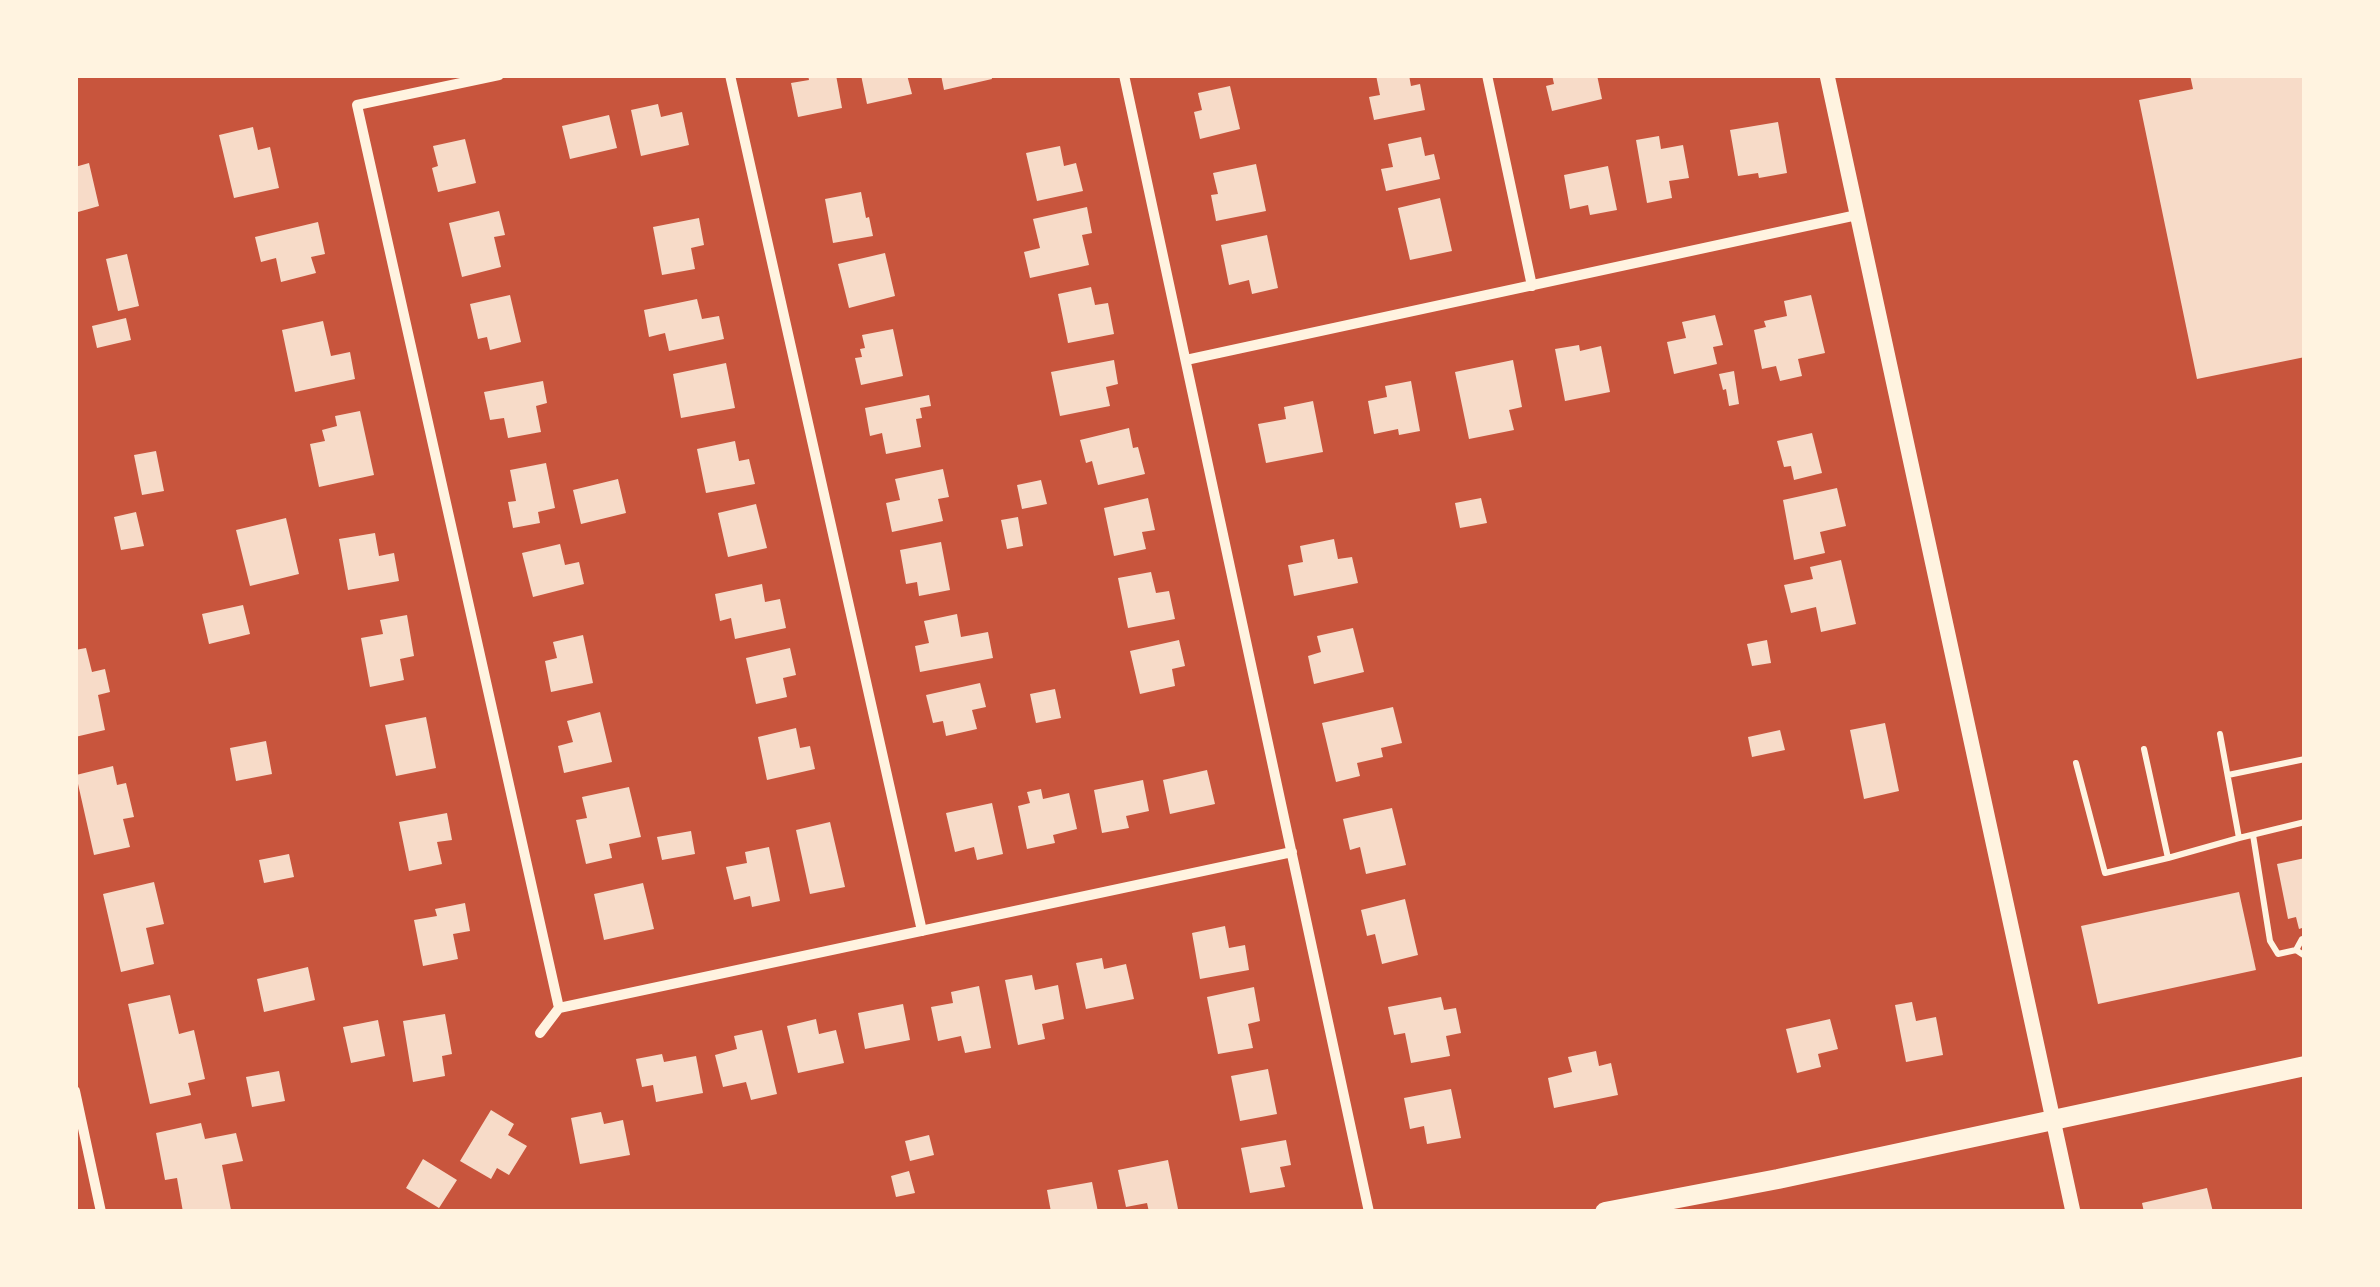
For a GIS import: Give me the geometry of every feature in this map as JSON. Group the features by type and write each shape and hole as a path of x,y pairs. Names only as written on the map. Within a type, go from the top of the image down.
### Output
{"main road":[{"path":"1613,1211 2305,1066"}],"street":[{"path":"498,75 356,105 559,1008"},
{"path":"730,75 922,931"},
{"path":"1124,75 1368,1212"},
{"path":"1487,75 1532,286"},
{"path":"1827,75 2072,1212"},
{"path":"1186,360 1858,216"},
{"path":"540,1033 559,1008 1292,852"},
{"path":"75,1091 101,1212"}],"lane":[{"path":"2220,734 2240,838"},
{"path":"2144,749 2168,858"},
{"path":"2228,775 2305,759"},
{"path":"2076,763 2105,873 2305,822"},
{"path":"2252,835 2270,941 2278,954 2296,950 2305,939"},
{"path":"2296,950 2305,956"}],"building":[{"path":"808,75 836,75 842,108 798,117 791,83 809,80"},
{"path":"861,75 907,75 912,94 867,104"},
{"path":"941,75 991,75 992,79 944,90"},
{"path":"1376,75 1409,75 1411,86 1420,84 1425,110 1374,120 1369,97 1380,95"},
{"path":"1552,75 1597,75 1602,99 1552,111 1546,86 1554,84"},
{"path":"2190,75 2305,75 2305,357 2197,379 2139,100 2193,89"},
{"path":"1230,86 1240,129 1200,139 1194,112 1202,110 1198,93"},
{"path":"658,104 661,117 682,112 689,145 641,156 631,110"},
{"path":"609,115 617,148 570,159 562,126"},
{"path":"1778,122 1787,173 1759,178 1758,173 1738,176 1730,130"},
{"path":"253,127 258,150 270,147 279,188 234,198 219,135"},
{"path":"1659,136 1661,149 1683,145 1689,178 1669,181 1672,198 1647,203 1636,140"},
{"path":"1421,137 1425,156 1434,154 1440,179 1386,191 1381,169 1393,167 1388,144"},
{"path":"465,139 476,183 438,192 432,168 438,166 433,146"},
{"path":"1060,146 1064,166 1076,163 1083,191 1037,201 1026,153"},
{"path":"89,163 99,206 78,212 75,167"},
{"path":"1256,164 1266,211 1216,221 1211,195 1218,194 1213,173"},
{"path":"1608,166 1617,210 1590,215 1588,205 1570,209 1564,175"},
{"path":"861,192 873,236 833,243 825,199"},
{"path":"1440,198 1452,251 1410,260 1398,208"},
{"path":"1087,207 1092,233 1082,235 1089,265 1030,278 1024,252 1040,248 1033,219"},
{"path":"499,211 505,235 494,237 501,267 462,277 449,223"},
{"path":"699,218 704,245 691,248 695,269 662,275 653,227"},
{"path":"318,222 325,254 311,257 316,273 281,282 276,258 261,262 255,237"},
{"path":"1267,235 1278,288 1252,294 1249,280 1229,285 1221,245"},
{"path":"885,253 895,296 849,308 838,264"},
{"path":"127,254 139,306 118,311 106,259"},
{"path":"1091,287 1095,305 1108,303 1114,334 1068,343 1058,294"},
{"path":"510,295 521,342 490,350 487,337 478,339 470,304"},
{"path":"1811,295 1825,353 1798,359 1802,376 1780,381 1776,366 1762,369 1754,330 1766,327 1764,321 1787,316 1784,301"},
{"path":"697,299 702,319 719,316 724,339 669,351 665,333 649,337 644,310"},
{"path":"1715,315 1723,345 1713,347 1717,364 1674,374 1667,342 1686,338 1682,322"},
{"path":"126,318 131,340 97,348 92,326"},
{"path":"323,321 331,356 350,352 355,379 295,392 282,330"},
{"path":"893,329 903,376 861,385 855,358 862,357 860,349 865,348 862,335"},
{"path":"1579,345 1580,351 1601,346 1610,392 1565,401 1555,349"},
{"path":"1114,360 1118,384 1106,387 1110,406 1060,416 1051,372"},
{"path":"1513,360 1522,407 1509,410 1514,430 1469,439 1455,372"},
{"path":"726,363 735,408 681,418 673,374"},
{"path":"1734,371 1739,404 1729,406 1719,374"},
{"path":"543,381 547,403 536,406 541,432 508,438 504,418 490,420 484,392"},
{"path":"1411,381 1420,431 1399,435 1398,429 1374,434 1368,401 1387,397 1385,386"},
{"path":"929,395 931,406 920,408 922,418 916,419 921,447 886,454 882,433 870,436 865,408"},
{"path":"1313,401 1323,452 1266,463 1258,424 1286,419 1284,407"},
{"path":"360,411 374,475 319,487 310,444 325,441 322,430 337,426 335,416"},
{"path":"1129,428 1145,474 1098,485 1092,461 1086,463 1080,440"},
{"path":"1812,433 1822,473 1794,480 1791,466 1784,467 1777,441"},
{"path":"735,441 739,461 749,459 755,484 706,493 697,449"},
{"path":"156,451 164,491 142,495 134,455"},
{"path":"546,463 555,508 538,512 540,523 513,528 508,502 516,501 510,470"},
{"path":"943,469 949,497 938,499 943,521 892,532 886,503 900,500 895,479"},
{"path":"618,479 626,513 581,524 573,490"},
{"path":"1041,480 1047,504 1022,509 1017,485"},
{"path":"1837,488 1846,526 1820,532 1825,553 1794,560 1783,500"},
{"path":"1148,498 1155,530 1142,532 1146,549 1114,556 1104,508"},
{"path":"1481,498 1487,523 1460,528 1455,503"},
{"path":"756,504 767,548 728,557 718,513"},
{"path":"136,512 144,546 121,550 114,517"},
{"path":"1018,517 1023,546 1007,549 1001,520"},
{"path":"286,518 299,574 250,586 236,530"},
{"path":"375,533 379,556 394,553 399,581 348,590 339,539"},
{"path":"1334,539 1338,559 1352,557 1358,583 1294,596 1288,565 1303,562 1300,546"},
{"path":"941,542 950,590 919,596 917,582 906,584 900,550"},
{"path":"560,544 565,565 579,562 584,584 533,597 522,553"},
{"path":"1841,560 1856,624 1821,632 1816,607 1791,613 1784,585 1813,579 1810,567"},
{"path":"1151,572 1156,593 1169,591 1175,619 1128,628 1118,578"},
{"path":"762,584 765,602 780,599 786,628 735,639 731,618 720,621 715,594"},
{"path":"243,605 250,634 209,644 202,614"},
{"path":"957,614 961,637 988,632 993,658 920,672 915,646 929,643 924,621"},
{"path":"407,615 414,656 400,659 404,680 370,687 361,638 383,634 380,620"},
{"path":"1353,628 1364,672 1314,684 1308,656 1321,652 1317,636"},
{"path":"583,635 593,683 551,692 545,661 557,658 553,642"},
{"path":"1179,640 1185,666 1172,669 1175,686 1140,694 1130,651"},
{"path":"1767,640 1771,663 1752,666 1747,644"},
{"path":"86,648 92,672 105,669 110,692 98,695 105,730 75,737 75,650"},
{"path":"790,648 796,675 783,678 787,697 756,704 746,658"},
{"path":"980,683 986,707 972,710 977,729 946,736 943,721 933,723 926,695"},
{"path":"1055,689 1061,718 1036,723 1030,694"},
{"path":"1393,707 1402,743 1381,748 1383,757 1357,763 1360,776 1336,782 1322,723"},
{"path":"600,712 612,762 564,773 558,746 573,742 567,721"},
{"path":"426,717 436,768 396,776 385,725"},
{"path":"1885,723 1899,791 1864,799 1850,730"},
{"path":"796,728 800,748 810,746 815,769 767,780 758,737"},
{"path":"1780,730 1785,750 1752,757 1748,737"},
{"path":"266,741 272,774 236,781 230,748"},
{"path":"113,766 117,785 126,783 134,817 123,819 130,847 94,855 76,775"},
{"path":"1207,770 1215,804 1170,814 1163,780"},
{"path":"1143,780 1149,811 1126,816 1129,828 1102,833 1094,790"},
{"path":"629,787 641,837 609,844 612,858 586,864 576,820 587,818 582,797"},
{"path":"1041,789 1043,799 1069,793 1077,829 1053,835 1055,843 1027,849 1018,806 1030,803 1027,792"},
{"path":"992,803 1003,854 977,860 974,847 955,852 946,813"},
{"path":"1392,808 1406,865 1366,874 1360,847 1350,850 1343,819"},
{"path":"447,813 452,840 437,842 442,864 409,871 399,822"},
{"path":"830,822 845,887 810,894 796,830"},
{"path":"691,831 695,854 662,860 657,837"},
{"path":"769,847 780,901 752,907 750,896 734,900 726,867 747,863 745,852"},
{"path":"289,854 294,877 264,883 259,860"},
{"path":"2305,858 2305,927 2299,929 2296,917 2288,919 2277,864"},
{"path":"154,882 164,924 146,928 154,964 121,972 103,894"},
{"path":"643,883 654,929 604,940 594,894"},
{"path":"2239,892 2256,970 2098,1004 2081,926"},
{"path":"1405,899 1418,955 1382,964 1375,934 1367,936 1361,910"},
{"path":"465,903 470,931 453,934 458,959 423,966 414,920 437,916 435,909"},
{"path":"1225,926 1229,948 1245,945 1249,970 1200,979 1192,933"},
{"path":"1102,958 1104,969 1126,964 1134,999 1086,1009 1076,963"},
{"path":"308,967 315,1000 264,1012 257,979"},
{"path":"1032,975 1035,990 1058,985 1064,1019 1042,1024 1045,1039 1018,1045 1005,980"},
{"path":"979,986 991,1048 965,1053 961,1036 938,1041 931,1007 953,1003 951,992"},
{"path":"1254,987 1260,1021 1248,1024 1253,1048 1218,1054 1207,997"},
{"path":"170,995 179,1034 194,1030 205,1079 188,1083 191,1095 150,1104 128,1004"},
{"path":"1441,997 1444,1010 1456,1008 1461,1033 1446,1036 1450,1056 1411,1063 1405,1033 1394,1035 1388,1007"},
{"path":"1912,1002 1916,1021 1936,1017 1943,1055 1906,1062 1895,1005"},
{"path":"903,1004 910,1040 865,1049 858,1013"},
{"path":"445,1014 452,1054 442,1056 445,1076 413,1082 403,1021"},
{"path":"816,1019 819,1034 836,1030 844,1063 798,1073 787,1026"},
{"path":"1830,1019 1838,1049 1818,1054 1821,1067 1797,1073 1786,1029"},
{"path":"378,1020 385,1056 351,1063 343,1027"},
{"path":"762,1030 777,1094 751,1100 746,1082 723,1087 715,1055 737,1049 734,1036"},
{"path":"1596,1051 1599,1066 1611,1063 1618,1095 1554,1108 1548,1078 1572,1072 1568,1057"},
{"path":"662,1054 664,1062 696,1056 703,1093 656,1102 653,1085 642,1087 636,1059"},
{"path":"1268,1069 1277,1114 1240,1121 1231,1076"},
{"path":"279,1071 285,1101 252,1107 246,1077"},
{"path":"1451,1089 1461,1138 1427,1144 1424,1126 1410,1129 1404,1098"},
{"path":"491,1110 514,1124 508,1135 527,1146 509,1175 497,1168 491,1179 460,1161"},
{"path":"601,1112 604,1124 623,1120 630,1155 580,1164 571,1118"},
{"path":"201,1123 205,1139 236,1133 243,1161 222,1165 231,1210 183,1212 177,1178 165,1180 156,1133"},
{"path":"929,1135 934,1155 910,1161 905,1141"},
{"path":"1286,1140 1291,1165 1280,1167 1285,1187 1250,1193 1241,1148"},
{"path":"423,1159 457,1180 439,1208 406,1188"},
{"path":"1168,1160 1178,1209 1149,1212 1147,1203 1126,1207 1118,1170"},
{"path":"909,1171 915,1193 896,1197 891,1176"},
{"path":"1092,1182 1098,1212 1051,1212 1047,1190"},
{"path":"2207,1188 2213,1212 2144,1212 2142,1203"}]}
